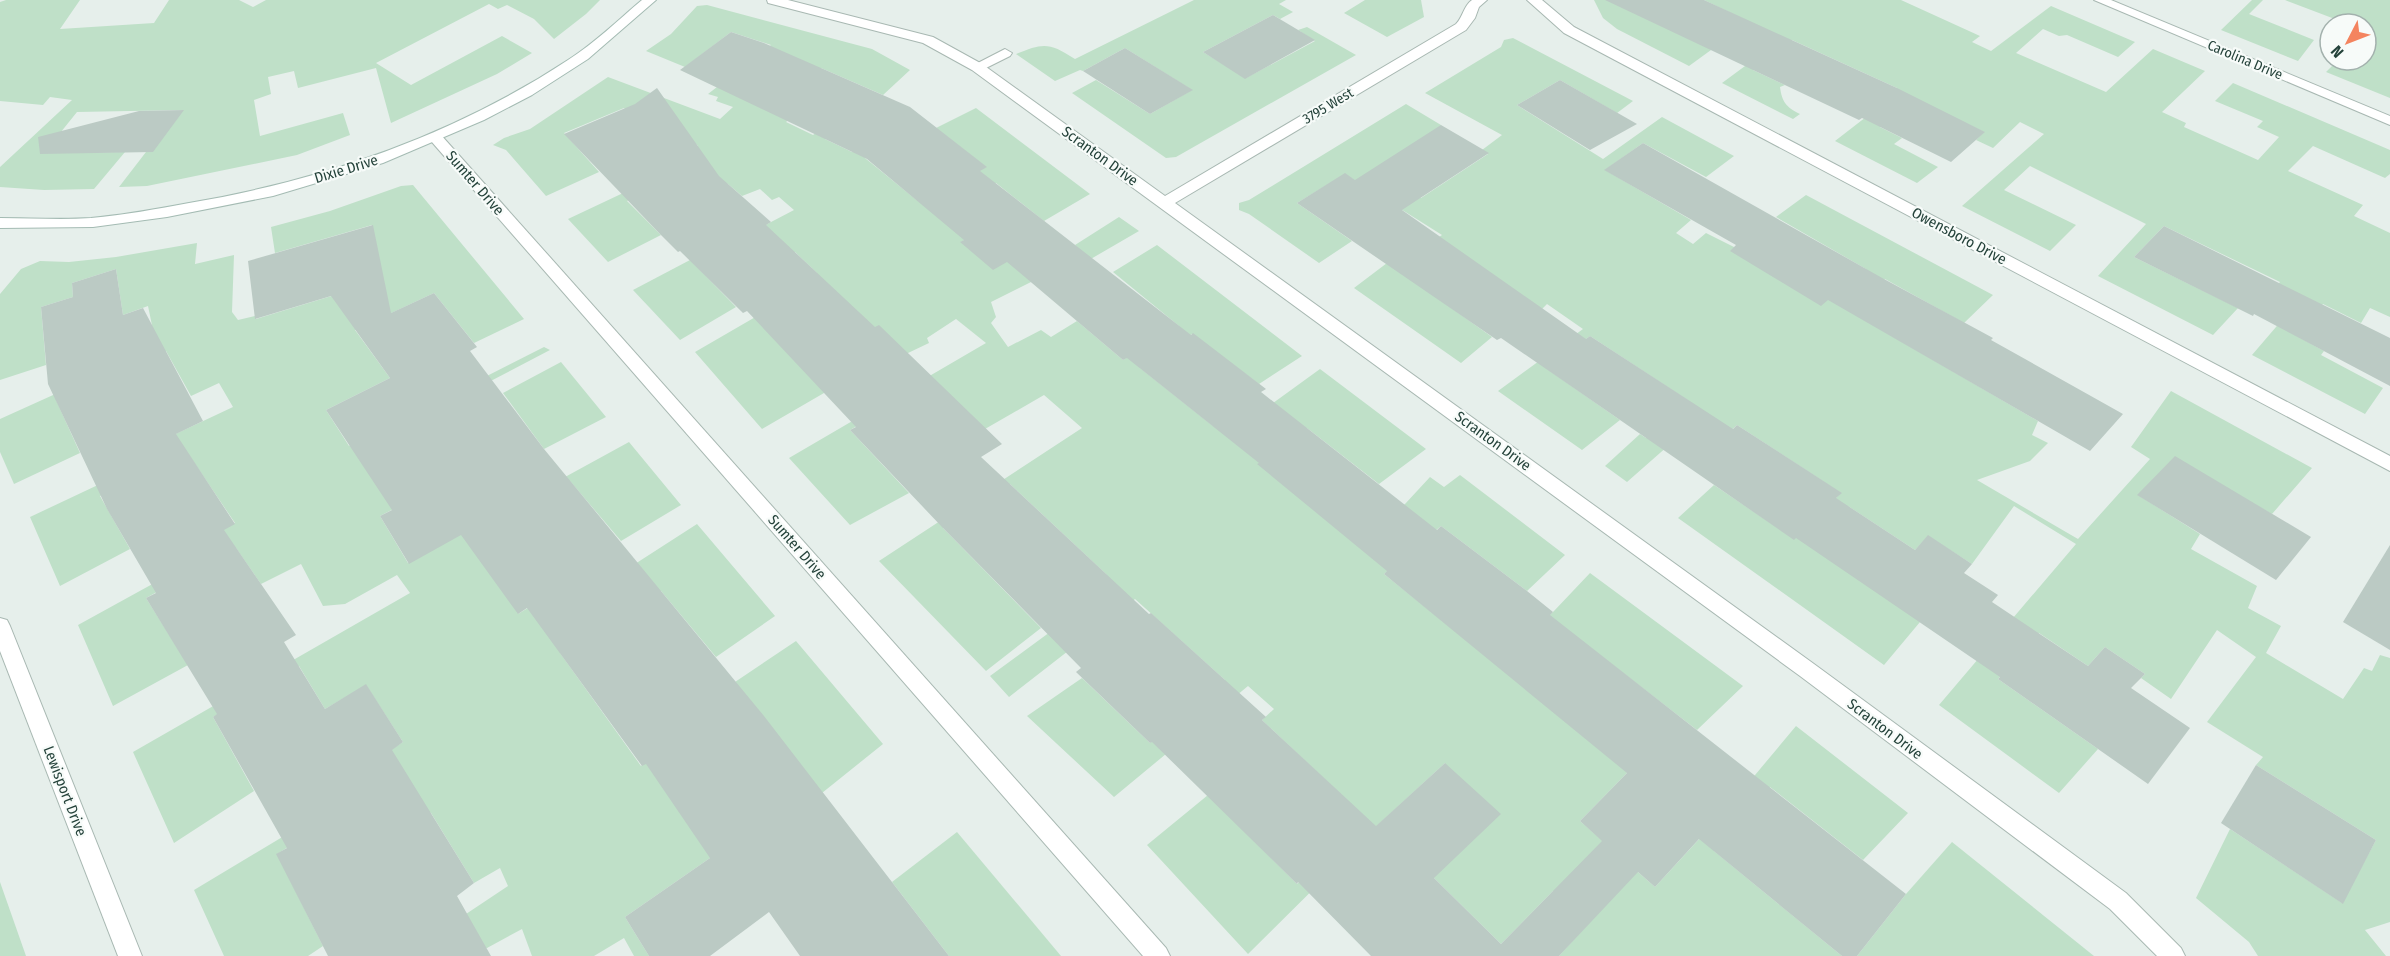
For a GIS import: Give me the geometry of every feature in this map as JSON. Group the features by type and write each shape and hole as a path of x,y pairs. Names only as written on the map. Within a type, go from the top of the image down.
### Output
{"street":[{"name":"Dixie Drive","path":"0,223 83,223 201,207 326,176 436,138 488,113 574,63 650,0"},
{"name":"Scranton Drive","path":"773,0 928,40 977,67 1166,202 2118,901 2173,956"},
{"name":"3795 West","path":"1166,202 1461,27 1469,18 1473,5 1480,0"},
{"name":"Owensboro Drive","path":"1533,0 1569,30 2390,464"},
{"name":"Carolina Drive","path":"2100,0 2390,121"},
{"path":"977,67 1005,53"},
{"name":"Sumter Drive","path":"436,138 1158,956"},
{"name":"Lewisport Drive","path":"0,626 130,956"}],"green space":[{"path":"6,0 80,0 60,29 154,23 169,0 239,0 253,7 266,0 600,0 554,39 534,19 507,5 498,9 489,4 376,63 411,85 502,36 532,53 497,74 391,123 376,68 298,88 294,71 268,77 271,94 254,100 260,136 343,113 350,135 297,155 147,186 119,187 183,110 77,112 44,153 125,152 94,189 44,190 0,187 0,167 72,100 50,97 43,105 0,101 0,2"},
{"path":"1194,0 1286,0 1279,4 1293,12 1280,19 1273,15 1203,52 1246,78 1315,41 1298,30 1307,27 1356,55 1176,157 1166,158 1072,93 1096,80 1150,114 1192,90 1125,48 1083,71 1080,70 1055,81 1016,54 1046,46 1075,59"},
{"path":"1365,0 1421,0 1424,17 1387,37 1344,13"},
{"path":"1594,0 1674,0 1711,50 1689,66 1617,29 1603,18"},
{"path":"1704,0 1901,0 1980,36 1972,42 1991,51 2051,6 2135,42 2118,57 2067,35 2059,36 2043,29 2016,53 2106,92 2153,49 2205,71 2162,112 2186,123 2184,127 2258,160 2279,137 2257,127 2263,121 2215,101 2233,83 2390,150 2390,174 2385,178 2313,146 2288,171 2363,205 2354,216 2390,233 2390,317 2370,308 2361,323 2323,304 2293,334 2324,351 2321,355 2383,388 2365,414 2252,355 2301,298 2277,286 2280,282 2164,226 2134,257 2238,308 2213,335 2098,276 2146,224 2030,166 2004,190 2076,225 2050,251 1962,206 2044,134 2020,122 1993,148 1976,140 1984,132 1957,119 1880,127 1902,138 1894,144 1938,167 1917,183 1835,141 1897,93 1897,88 1792,40 1753,70 1785,85 1780,87 1782,97 1791,109 1800,114 1793,119 1722,83 1783,38"},
{"path":"2252,0 2263,0 2249,14 2314,40 2298,61 2221,30"},
{"path":"2285,0 2390,0 2390,98 2326,72 2378,72 2378,12 2318,13"},
{"path":"707,5 872,49 910,70 883,95 821,68 800,110 786,122 813,135 828,124 825,139 852,152 861,145 865,158 919,202 986,167 936,128 976,108 1090,194 1044,221 996,183 948,208 976,233 961,242 1013,259 1078,248 1075,245 1119,217 1139,231 1046,285 1039,278 991,302 996,317 991,323 1008,347 1041,330 1051,337 1077,321 1123,360 1179,326 1113,272 1157,245 1302,356 1259,384 1192,334 1140,368 1213,426 1233,432 1320,369 1426,449 1379,484 1307,428 1355,544 1405,504 1430,477 1444,487 1460,475 1565,555 1527,591 1441,526 1384,574 1496,664 1554,611 1590,573 1743,686 1697,730 1583,642 1627,773 1580,821 1655,887 1725,811 1796,726 1908,813 1863,860 1770,787 1714,851 1842,956 1559,956 1588,924 1553,891 1501,944 1434,878 1445,763 1381,822 1248,954 1147,845 1208,795 1297,884 1366,818 1262,720 1274,709 1248,686 1114,797 1027,716 1082,678 1150,743 1225,680 1135,599 1009,697 990,676 1114,585 1106,574 1010,484 943,528 1041,628 986,671 879,561 1082,428 1044,395 985,429 918,390 850,430 909,493 850,525 789,458 986,343 956,319 927,338 929,343 824,393 762,429 695,352 790,297 817,273 795,252 780,260 752,232 794,210 779,197 772,200 760,189 742,196 728,184 686,173 627,201 661,235 608,262 568,219 674,169 698,146 668,116 643,126 624,108 564,133 599,172 546,196 506,150 493,145 504,138 530,129 608,77 720,119 733,107 716,101 718,97 708,94 771,45 731,32 685,67 646,51 671,34 697,6"},
{"path":"1513,38 1633,101 1617,113 1560,80 1517,105 1603,159 1662,117 1734,156 1706,177 1643,143 1605,170 1691,220 1676,233 1693,244 1706,233 1734,247 1866,269 1776,217 1806,195 1993,295 1964,323 1885,279 1849,311 2038,421 2032,435 2048,443 2030,461 1977,480 2078,539 2150,459 2131,447 2171,391 2312,468 2272,514 2173,459 2138,495 2200,534 2191,549 2257,586 2248,608 2281,626 2266,653 2343,699 2364,668 2372,671 2380,655 2390,658 2390,922 2365,930 2386,956 2258,956 2249,942 2196,898 2230,829 2342,903 2376,840 2256,765 2263,757 2207,722 2256,657 2217,630 2171,699 2141,678 2145,674 2105,647 2088,666 2039,633 1998,679 2098,749 2059,793 1939,705 2076,544 2014,506 1972,564 1928,536 1915,550 1848,506 1920,622 1884,665 1678,518 1714,485 1794,539 1841,493 1737,425 1728,433 1702,416 1627,482 1605,466 1640,434 1646,438 1689,401 1590,336 1547,369 1620,420 1582,450 1498,391 1583,329 1547,304 1542,309 1426,290 1492,337 1461,363 1354,288 1387,263 1394,268 1442,235 1345,174 1297,203 1352,241 1319,263 1249,214 1239,210 1239,203 1249,200 1406,104 1441,125 1412,193 1421,198 1488,154 1482,150 1502,135 1425,93 1501,47 1504,40"},
{"path":"413,185 524,319 474,343 434,293 355,330 390,378 326,410 349,446 544,347 550,350 483,385 447,481 380,516 408,563 629,442 681,505 621,541 570,481 518,614 549,595 562,611 697,524 775,616 716,657 661,591 560,653 641,766 745,696 735,682 796,641 883,744 822,793 710,858 625,917 649,956 634,956 624,938 594,956 532,956 522,929 487,948 403,956 508,886 500,868 474,883 431,813 380,789 277,854 323,946 308,956 224,956 194,890 304,824 296,810 403,742 366,685 325,709 299,666 213,717 254,791 174,843 133,752 410,593 397,575 345,604 323,606 301,564 261,584 236,548 146,598 188,665 113,706 78,625 187,565 180,553 235,523 187,452 100,496 130,549 60,586 30,517 170,451 167,438 233,407 219,383 191,396 166,351 56,400 80,453 14,484 0,452 0,419 104,372 154,335 148,306 123,315 116,269 72,283 73,297 41,307 46,365 0,380 0,294 21,269 40,261 69,262 116,257 197,243 195,264 234,255 232,312 238,320 255,316 256,319 338,294 372,225 275,253 271,227 330,211 401,186"},
{"path":"690,260 736,307 680,340 633,290"},
{"path":"561,362 606,417 544,449 503,393"},
{"path":"957,832 1061,956 949,956 892,882"},
{"path":"1952,842 2094,956 1857,956 1906,894"},
{"path":"0,882 26,956 0,956"}],"building":[{"path":"1605,0 1704,0 1897,88 1985,132 1951,162 1862,118 1859,120"},
{"path":"1273,15 1315,40 1245,79 1203,52"},
{"path":"731,32 764,43 910,107 987,167 980,171 1191,335 1193,333 1266,389 1261,392 1437,530 1441,526 1527,591 1553,612 1550,615 1906,894 1857,956 1842,956 1699,839 1655,887 1638,872 1559,956 1371,956 1298,882 1297,884 1152,742 1150,743 1076,672 1081,668 850,430 856,427 747,311 743,313 680,251 678,252 564,134 635,104 657,88 719,176 771,222 766,225 875,327 879,325 1002,444 981,457 1149,614 1151,613 1266,717 1262,720 1376,826 1445,763 1501,814 1434,878 1501,944 1602,841 1580,821 1627,773 1384,574 1387,571 1257,464 1259,463 1127,358 1123,360 1007,262 993,270 960,242 964,240 867,159 680,70"},
{"path":"1125,48 1193,90 1150,114 1083,71"},
{"path":"1560,80 1637,124 1590,150 1517,105"},
{"path":"184,110 153,152 40,154 38,137 139,111"},
{"path":"1441,125 1489,153 1402,210 1586,339 1590,336 1733,429 1737,425 1842,493 1836,498 1915,550 1928,535 1972,564 1964,573 1998,595 1992,602 2088,666 2105,647 2145,674 2131,688 2190,728 2148,784 1998,679 2000,677 1796,538 1794,540 1501,338 1497,340 1297,203 1345,173 1355,180"},
{"path":"1643,143 1993,338 1991,340 2123,414 2090,451 1828,300 1821,306 1730,251 1736,245 1604,170"},
{"path":"373,225 391,313 434,293 477,347 470,351 544,449 764,716 949,956 800,956 769,912 710,956 649,956 625,917 710,858 646,764 642,766 527,608 518,614 461,535 409,564 380,516 392,510 326,410 390,378 331,296 255,319 248,261"},
{"path":"2164,226 2390,338 2390,386 2254,314 2253,316 2134,257"},
{"path":"116,269 123,315 143,308 203,421 176,434 235,524 224,530 296,635 284,642 325,709 366,684 403,742 392,750 474,883 457,896 491,956 328,956 276,854 287,848 213,717 217,714 146,598 156,593 107,509 48,384 41,307 73,297 72,283"},
{"path":"2175,456 2311,537 2276,580 2137,495"},
{"path":"2390,545 2390,650 2343,622"},
{"path":"2256,765 2376,840 2343,904 2221,823"}]}
